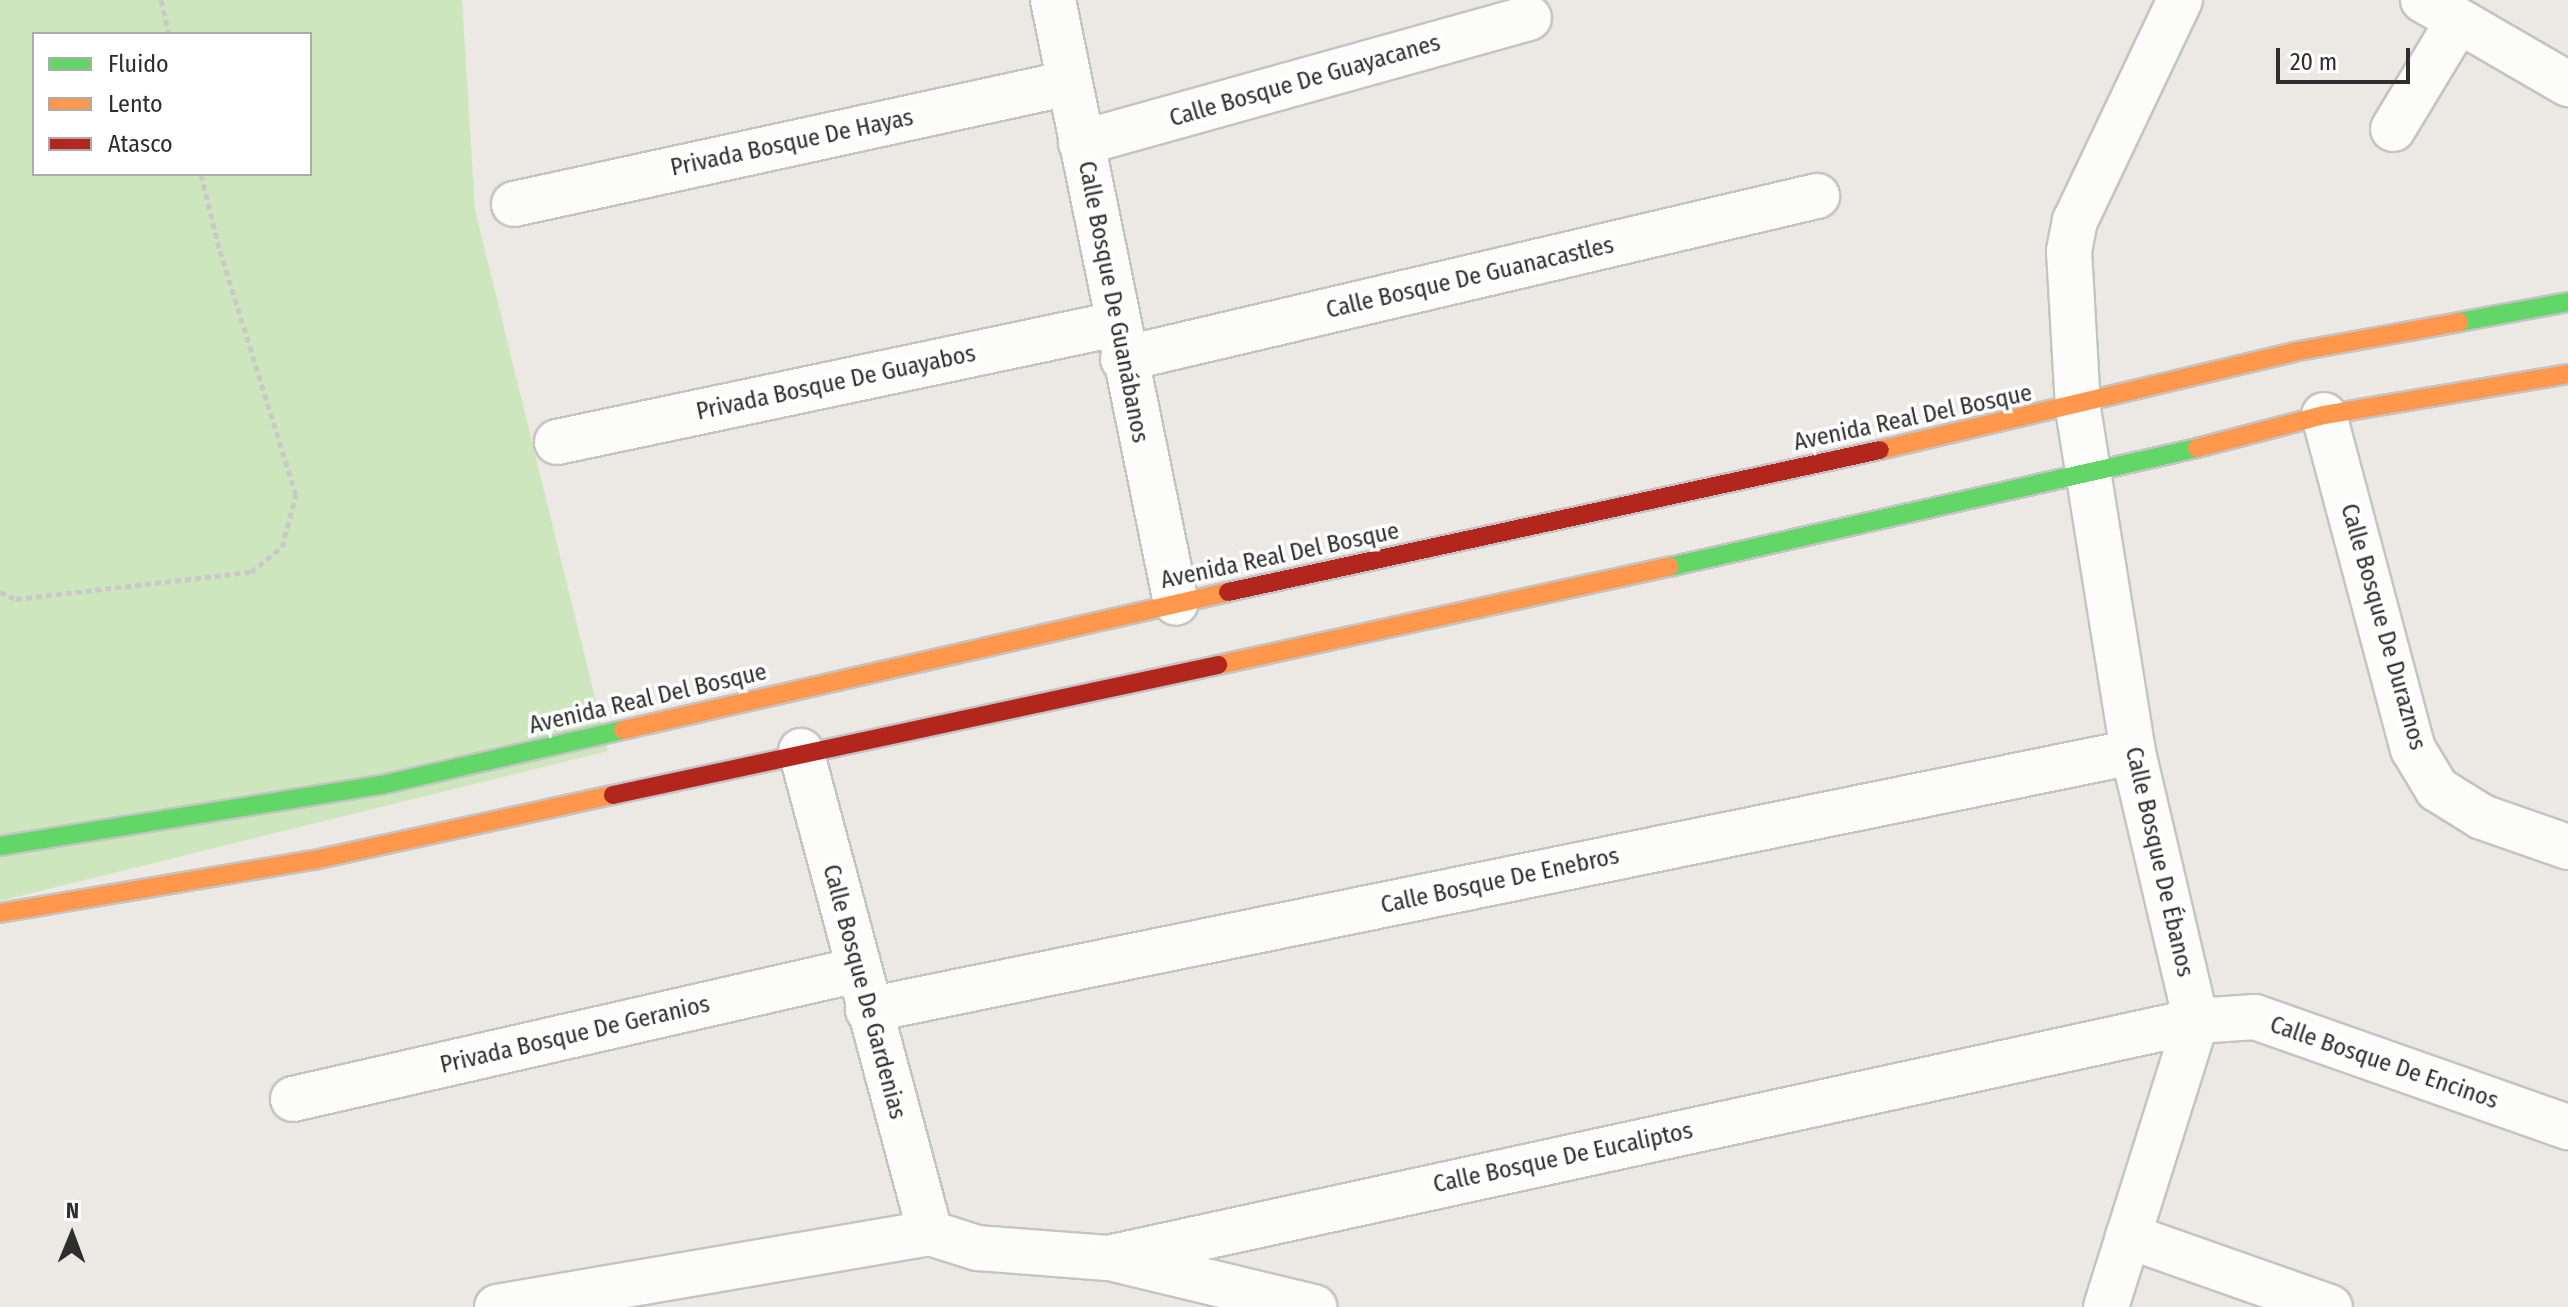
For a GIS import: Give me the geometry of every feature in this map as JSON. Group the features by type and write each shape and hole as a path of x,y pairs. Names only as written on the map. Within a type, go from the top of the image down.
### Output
{"main road":[{"name":"Avenida Real Del Bosque","path":"0,846 381,785 1176,603 2078,407 2293,352 2568,302"},
{"path":"0,913 314,860 801,751 2088,477 2324,415 2568,374"}],"street":[{"name":"Calle Bosque De Guanábanos","path":"1053,0 1119,341 1176,603"},
{"name":"Calle Bosque De Ébanos","path":"2180,0 2075,221 2069,251 2078,407 2133,752 2196,1021"},
{"path":"2393,129 2440,11 2568,84"},
{"name":"Calle Bosque De Guayacanes","path":"1081,143 1529,18"},
{"name":"Privada Bosque De Hayas","path":"514,204 1069,83"},
{"name":"Calle Bosque De Guanacastles","path":"1119,341 1817,196"},
{"name":"Privada Bosque De Guayabos","path":"557,442 1119,341"},
{"name":"Calle Bosque De Duraznos","path":"2324,415 2413,749 2437,789 2482,817 2568,847"},
{"name":"Calle Bosque De Gardenias","path":"801,751 862,990 930,1233"},
{"name":"Calle Bosque De Enebros","path":"862,990 2133,752"},
{"name":"Privada Bosque De Geranios","path":"293,1099 862,990"},
{"name":"Calle Bosque De Encinos","path":"2196,1021 2255,1017 2568,1127"},
{"path":"2106,1307 2196,1021"},
{"name":"Calle Bosque De Eucaliptos","path":"930,1233 977,1248 1108,1258 2196,1021"},
{"path":"497,1307 930,1233"},
{"path":"2128,1236 2330,1307"},
{"path":"1108,1258 1314,1307"}],"path":[{"path":"161,0 169,32"},
{"path":"0,592 16,599 251,572 282,547 296,495 219,248 201,176"}],"green space":[{"path":"0,0 462,0 475,210 608,751 0,901"}],"traffic: fast":[{"path":"2459,322 2568,302"},
{"path":"1669,567 2197,448"},
{"path":"0,846 381,785 623,730"}],"traffic: slow":[{"path":"1880,450 2293,352 2459,322"},
{"path":"2197,448 2324,415 2568,374"},
{"path":"1218,665 1669,567"},
{"path":"623,730 1228,592"},
{"path":"0,913 314,860 613,795"}],"traffic: jam":[{"path":"1228,592 1880,450"},
{"path":"613,795 1218,665"}]}
